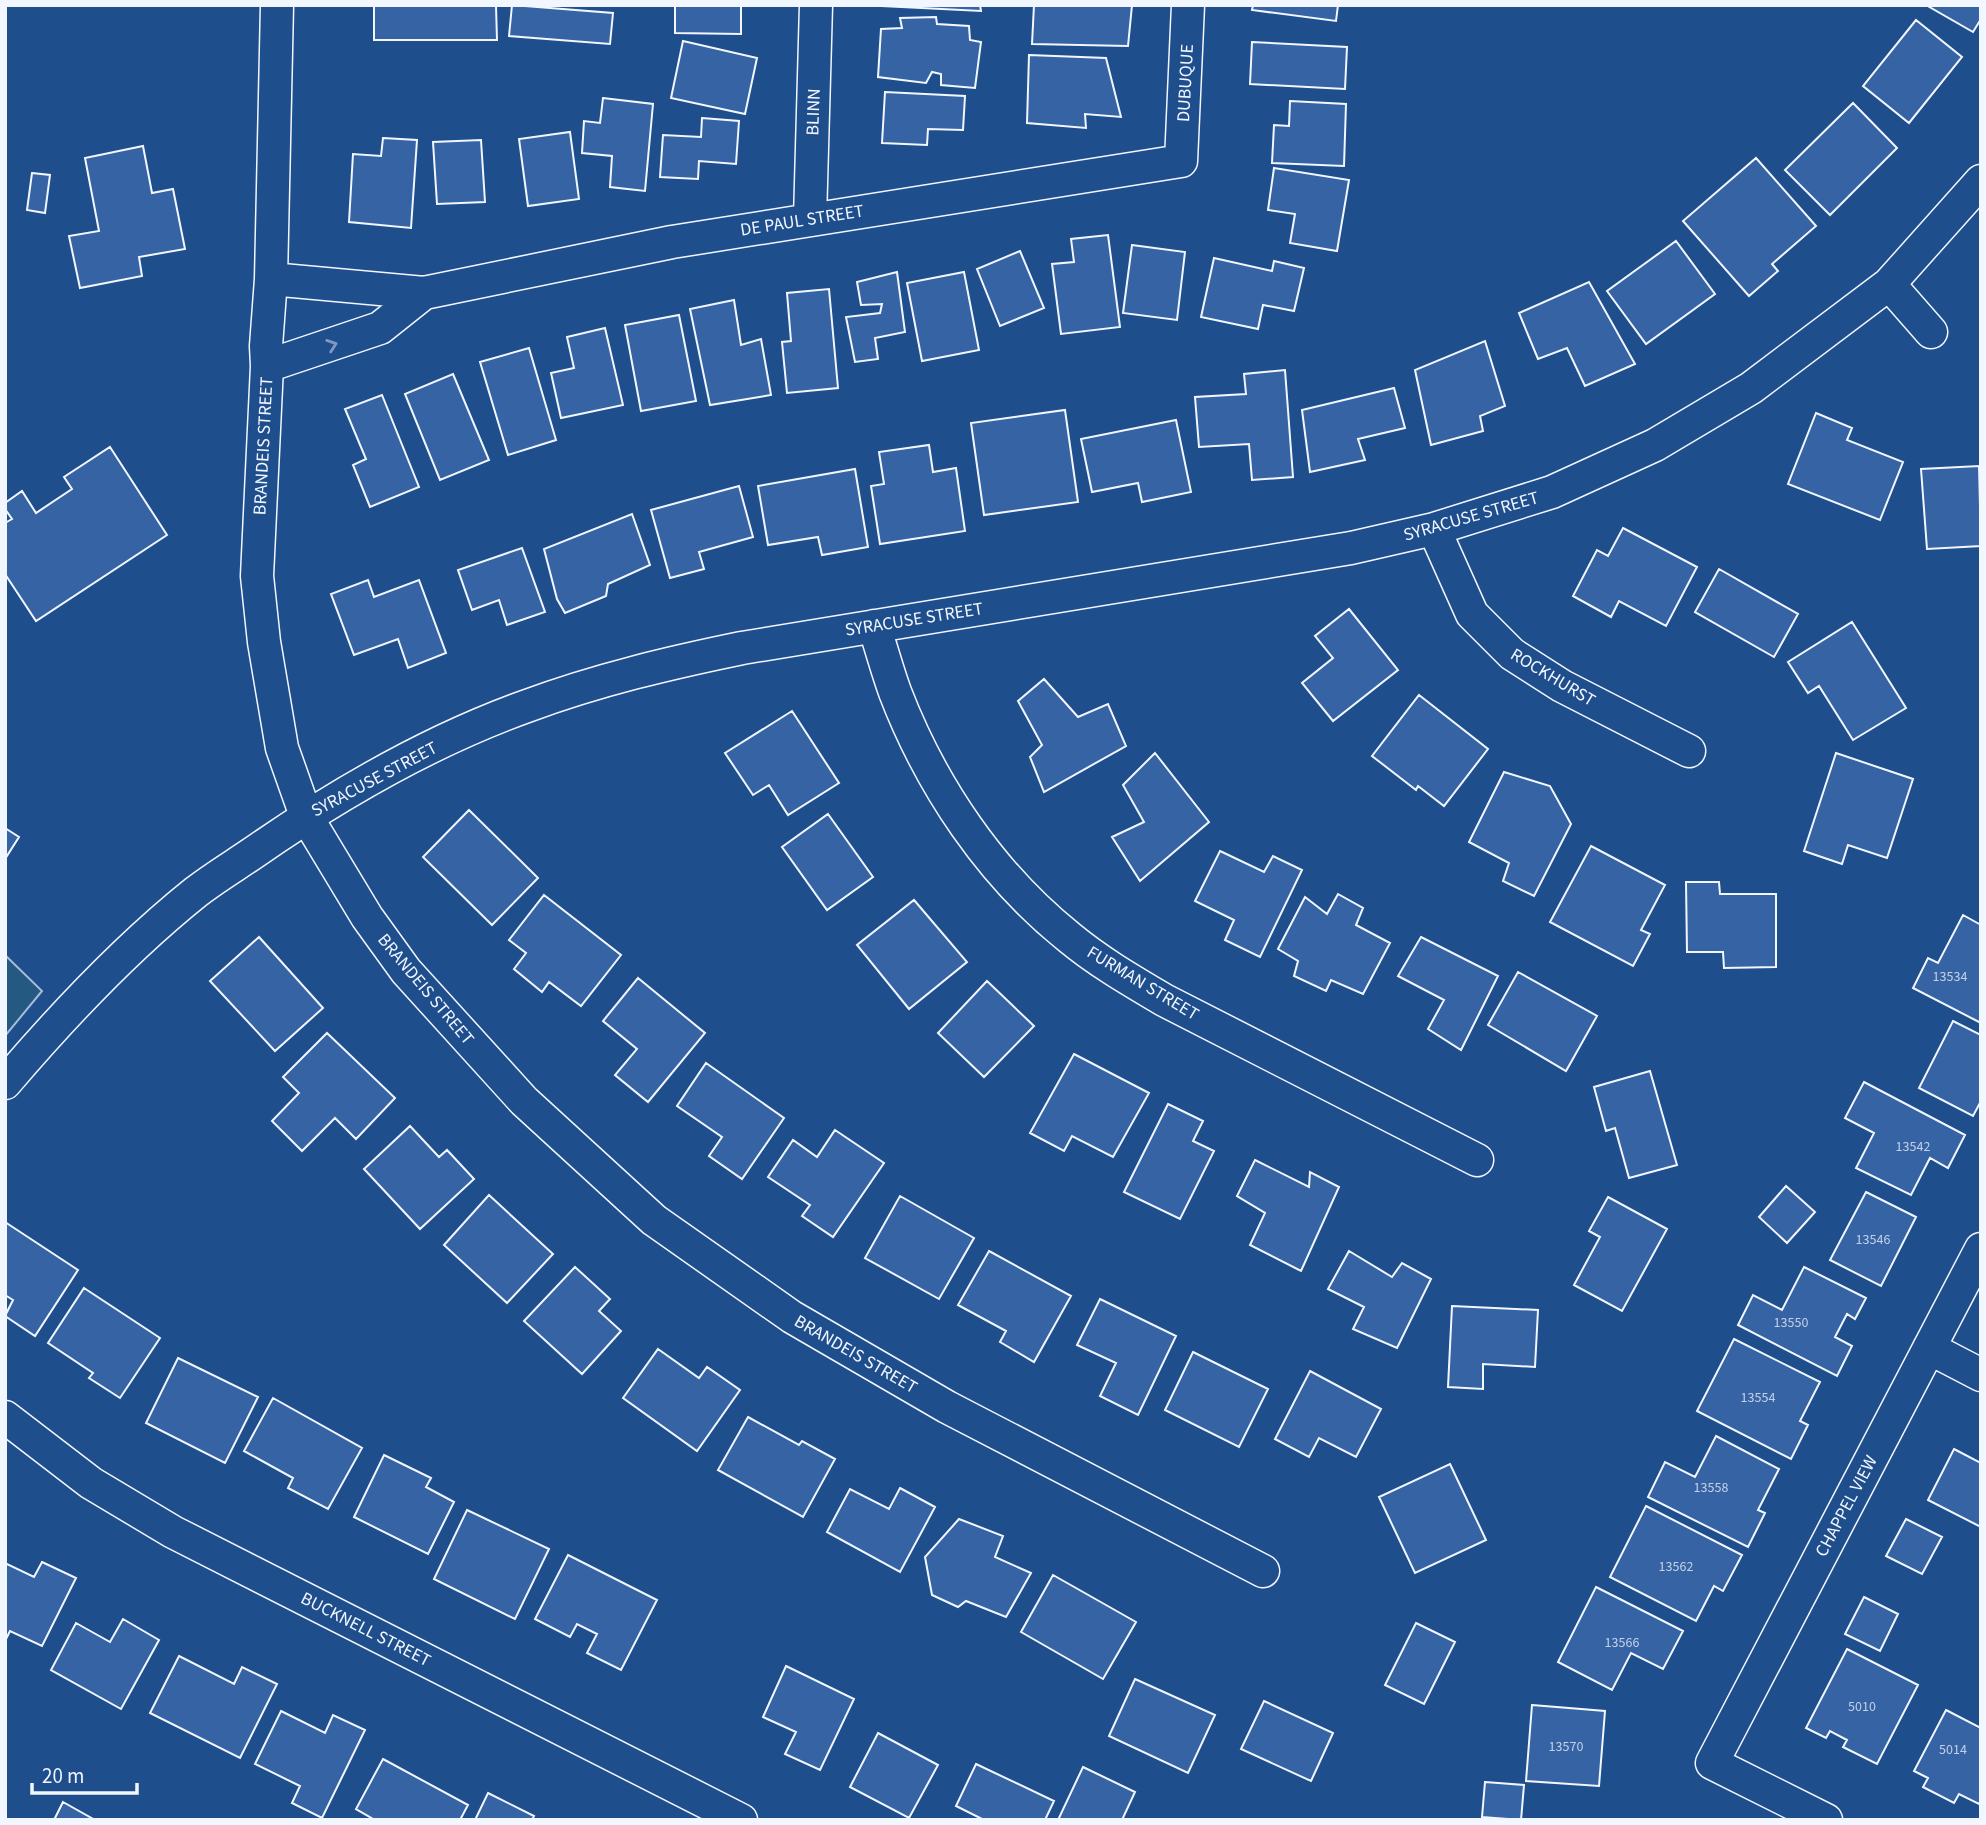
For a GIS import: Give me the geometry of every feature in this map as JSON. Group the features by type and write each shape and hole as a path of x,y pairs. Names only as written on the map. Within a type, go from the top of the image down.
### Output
{"street":[{"name":"BRANDEIS STREET","path":"277,5 271,279 257,576 264,642 282,748 306,816 367,917 406,971 524,1101 654,1220 792,1317 947,1407 1264,1571"},
{"name":"BLINN","path":"810,219 816,5"},
{"name":"DUBUQUE","path":"1181,161 1188,5"},
{"name":"DE PAUL STREET","path":"271,279 424,293 672,242 1181,161"},
{"name":"SYRACUSE STREET","path":"5,1083 55,1024 196,892 306,816 412,755 527,706 646,668 874,625 1351,548 1434,529 1552,492 1654,446 1751,388 1889,284 1981,181"},
{"path":"1889,284 1931,332"},
{"name":"DE PAUL STREET","path":"267,366 380,328 424,293"},
{"name":"ROCKHURST","path":"1434,529 1472,614 1512,654 1562,686 1689,751"},
{"name":"FURMAN STREET","path":"874,625 895,692 928,762 956,812 989,857 1027,900 1115,971 1164,1000 1477,1160"},
{"name":"CHAPPEL VIEW","path":"1826,1820 1712,1763 1981,1249"},
{"path":"1929,1348 1981,1375"},
{"name":"BUCKNELL STREET","path":"5,1417 91,1483 173,1532 741,1820"}],"shaded area":[{"path":"5,955 42,991 5,1036"}],"building":[{"path":"512,5 613,13 610,44 509,36"},
{"path":"675,5 741,5 741,34 675,33"},
{"path":"882,5 980,5 981,11 882,6"},
{"path":"1034,5 1132,5 1128,46 1032,44"},
{"path":"1253,5 1338,5 1336,21 1252,10"},
{"path":"1926,5 1981,5 1981,19 1973,32"},
{"path":"374,6 496,6 497,40 374,40"},
{"path":"936,17 937,24 969,26 970,40 981,42 975,88 941,85 941,74 932,72 926,83 878,77 881,29 902,28 900,18"},
{"path":"1916,20 1962,57 1909,123 1863,86"},
{"path":"683,41 757,58 745,114 671,98"},
{"path":"1252,42 1347,47 1345,89 1250,84"},
{"path":"1029,55 1106,58 1121,117 1085,114 1086,128 1027,123"},
{"path":"885,92 965,96 963,130 928,129 927,145 882,143"},
{"path":"603,98 653,104 645,191 610,187 612,156 582,153 584,121 600,123"},
{"path":"1290,101 1346,104 1344,166 1272,163 1274,125 1289,126"},
{"path":"1853,103 1897,148 1830,215 1785,170"},
{"path":"702,118 739,121 736,164 699,161 698,179 660,177 663,135 701,137"},
{"path":"570,132 579,199 528,206 519,139"},
{"path":"383,138 417,140 411,228 349,222 353,154 381,156"},
{"path":"481,140 485,202 437,204 433,142"},
{"path":"143,146 152,193 173,189 185,249 139,257 142,276 80,288 69,236 99,231 85,158"},
{"path":"1756,158 1816,226 1772,264 1778,271 1749,296 1683,221"},
{"path":"1274,168 1349,180 1337,251 1290,243 1295,214 1268,210"},
{"path":"32,173 50,175 45,213 27,210"},
{"path":"1108,235 1120,327 1061,334 1052,264 1074,262 1071,239"},
{"path":"1676,241 1715,294 1646,344 1607,291"},
{"path":"1132,245 1185,252 1177,320 1123,313"},
{"path":"1020,251 1044,308 1000,326 977,269"},
{"path":"1214,258 1272,271 1274,261 1304,268 1294,311 1263,305 1258,329 1201,317"},
{"path":"897,272 905,332 875,338 878,359 855,362 846,317 880,313 882,304 861,305 857,282"},
{"path":"964,272 979,350 922,361 907,283"},
{"path":"1589,282 1635,364 1585,386 1567,348 1538,359 1519,313"},
{"path":"829,289 838,388 787,393 782,342 791,341 787,293"},
{"path":"734,300 741,345 761,339 771,395 710,405 690,309"},
{"path":"679,315 696,401 641,411 625,325"},
{"path":"605,328 623,405 561,418 551,373 574,368 567,337"},
{"path":"1485,341 1505,406 1480,416 1483,431 1431,445 1415,370"},
{"path":"529,348 556,440 508,455 480,362"},
{"path":"1285,370 1293,477 1252,480 1249,444 1199,447 1195,397 1246,394 1244,374"},
{"path":"453,374 489,460 440,480 405,394"},
{"path":"1394,388 1405,428 1358,439 1365,460 1310,472 1302,410"},
{"path":"382,395 419,487 370,507 353,465 366,459 345,409"},
{"path":"1065,410 1078,502 984,515 971,423"},
{"path":"1816,413 1852,428 1847,440 1903,462 1880,520 1788,484"},
{"path":"1176,420 1191,492 1142,502 1138,483 1092,492 1081,439"},
{"path":"929,445 933,472 956,468 965,531 880,544 871,486 884,484 879,452"},
{"path":"110,447 167,535 36,621 5,574 5,523 12,519 5,509 5,503 22,491 36,513 72,489 64,477"},
{"path":"1979,466 1981,546 1927,549 1921,469"},
{"path":"855,469 868,547 822,555 818,537 768,545 758,486"},
{"path":"739,486 753,537 699,552 704,569 670,578 651,510"},
{"path":"632,514 650,565 608,584 606,596 565,613 557,599 544,549"},
{"path":"1623,528 1697,567 1666,626 1619,601 1611,617 1573,596 1597,550 1608,556"},
{"path":"522,548 545,612 507,625 499,600 472,610 458,570"},
{"path":"1719,569 1798,614 1774,657 1695,612"},
{"path":"368,580 374,597 419,580 446,653 408,668 398,639 354,655 331,594"},
{"path":"1349,609 1398,670 1333,721 1302,683 1333,658 1315,636"},
{"path":"1852,622 1906,708 1853,740 1819,686 1808,693 1788,662"},
{"path":"1044,679 1078,717 1108,704 1126,746 1044,792 1030,757 1042,745 1018,701"},
{"path":"1419,695 1488,749 1444,806 1418,786 1416,790 1372,756"},
{"path":"792,711 839,783 788,815 769,785 753,795 725,753"},
{"path":"1155,753 1209,822 1140,881 1112,837 1144,822 1123,785"},
{"path":"1836,753 1913,779 1887,858 1848,845 1842,864 1804,851"},
{"path":"1504,772 1550,786 1571,824 1534,896 1503,881 1509,863 1469,842"},
{"path":"469,810 538,878 492,925 423,857"},
{"path":"828,814 873,877 827,910 782,847"},
{"path":"5,828 19,837 5,859"},
{"path":"1591,846 1665,885 1641,930 1650,934 1633,966 1550,922"},
{"path":"1220,851 1264,872 1273,856 1302,870 1260,957 1225,940 1234,920 1195,901"},
{"path":"1686,882 1719,882 1720,894 1776,894 1776,967 1724,968 1723,952 1687,952"},
{"path":"1338,894 1363,908 1356,925 1390,943 1363,994 1331,980 1326,991 1294,976 1298,961 1278,949 1305,897 1327,914"},
{"path":"544,895 621,955 581,1006 549,982 542,992 514,969 526,953 509,940"},
{"path":"914,900 967,962 909,1009 857,945"},
{"path":"1963,915 1981,925 1981,1023 1913,988 1928,958 1938,963"},
{"path":"259,937 323,1008 275,1051 210,981"},
{"path":"1421,937 1498,976 1461,1050 1428,1029 1444,1000 1398,976"},
{"path":"1518,972 1597,1016 1566,1071 1488,1025"},
{"path":"638,978 705,1033 648,1102 615,1075 637,1049 603,1021"},
{"path":"987,981 1034,1026 984,1077 938,1033"},
{"path":"1953,1021 1981,1035 1981,1101 1973,1116 1919,1088"},
{"path":"327,1033 395,1098 356,1139 335,1118 302,1151 272,1121 299,1093 283,1077"},
{"path":"1074,1054 1149,1093 1113,1157 1072,1136 1064,1151 1030,1133"},
{"path":"706,1063 784,1118 742,1179 709,1156 722,1137 677,1106"},
{"path":"1650,1071 1677,1165 1629,1178 1615,1128 1606,1131 1594,1087"},
{"path":"1864,1082 1965,1135 1948,1168 1930,1158 1911,1195 1856,1168 1874,1133 1845,1118"},
{"path":"1168,1104 1203,1121 1193,1141 1214,1151 1180,1219 1124,1192"},
{"path":"410,1126 439,1157 447,1150 474,1179 420,1229 364,1169"},
{"path":"835,1130 884,1163 833,1237 802,1216 810,1205 768,1177 793,1140 817,1157"},
{"path":"1255,1160 1309,1187 1310,1172 1339,1187 1301,1271 1250,1245 1265,1213 1237,1196"},
{"path":"1786,1186 1815,1212 1787,1243 1759,1217"},
{"path":"1866,1192 1916,1217 1881,1286 1830,1260"},
{"path":"489,1195 553,1254 507,1303 444,1245"},
{"path":"900,1196 974,1238 939,1299 865,1258"},
{"path":"1608,1197 1667,1229 1622,1311 1574,1285 1600,1237 1589,1231"},
{"path":"5,1222 78,1270 35,1336 5,1316 13,1300 5,1295"},
{"path":"989,1251 1071,1296 1034,1362 1000,1342 1006,1331 958,1305"},
{"path":"1349,1251 1392,1277 1402,1263 1431,1279 1397,1348 1353,1329 1364,1307 1328,1289"},
{"path":"575,1267 610,1299 599,1311 621,1331 582,1374 524,1321"},
{"path":"1804,1267 1866,1298 1855,1319 1847,1314 1835,1337 1852,1346 1837,1376 1738,1325 1753,1295 1782,1310"},
{"path":"84,1288 160,1338 120,1398 89,1378 93,1373 48,1343"},
{"path":"1100,1299 1176,1336 1138,1415 1100,1396 1116,1363 1077,1345"},
{"path":"1452,1306 1538,1310 1535,1367 1483,1364 1483,1389 1448,1387"},
{"path":"1734,1339 1820,1382 1800,1421 1808,1425 1791,1459 1697,1411"},
{"path":"658,1349 699,1378 707,1367 740,1390 697,1451 623,1398"},
{"path":"1193,1352 1268,1389 1239,1447 1165,1410"},
{"path":"178,1358 258,1397 225,1463 146,1423"},
{"path":"1310,1371 1381,1409 1356,1457 1319,1438 1309,1457 1275,1439"},
{"path":"273,1398 362,1448 328,1509 288,1488 293,1478 244,1451"},
{"path":"748,1417 799,1445 802,1441 835,1459 803,1517 718,1470"},
{"path":"1716,1436 1779,1469 1758,1510 1765,1513 1748,1547 1648,1497 1665,1462 1695,1477"},
{"path":"1954,1449 1981,1463 1981,1527 1928,1500"},
{"path":"384,1455 431,1478 426,1487 454,1502 428,1554 354,1517"},
{"path":"1450,1464 1486,1540 1415,1573 1379,1497"},
{"path":"900,1488 935,1507 900,1572 827,1532 850,1489 889,1509"},
{"path":"1646,1506 1742,1555 1723,1591 1714,1586 1696,1621 1610,1577"},
{"path":"467,1510 549,1549 515,1619 434,1579"},
{"path":"959,1519 1003,1536 995,1557 1031,1573 1006,1617 966,1601 958,1607 932,1595 925,1557"},
{"path":"1906,1519 1942,1537 1922,1574 1886,1556"},
{"path":"568,1555 657,1600 621,1670 587,1653 597,1634 577,1624 570,1637 535,1619"},
{"path":"42,1562 76,1578 42,1646 10,1631 5,1641 5,1563 34,1577"},
{"path":"1053,1575 1136,1622 1103,1679 1021,1632"},
{"path":"1596,1587 1683,1631 1663,1669 1631,1653 1612,1690 1558,1662"},
{"path":"1864,1597 1898,1614 1880,1651 1845,1634"},
{"path":"123,1619 159,1640 121,1709 51,1670 76,1623 110,1642"},
{"path":"1416,1623 1455,1642 1424,1704 1385,1685"},
{"path":"1847,1649 1918,1685 1877,1764 1843,1747 1847,1740 1830,1731 1826,1738 1806,1728"},
{"path":"179,1656 234,1684 242,1667 277,1684 240,1758 150,1713"},
{"path":"786,1666 854,1699 820,1770 785,1754 796,1732 763,1717"},
{"path":"1135,1679 1215,1715 1188,1773 1109,1736"},
{"path":"1264,1701 1333,1733 1311,1781 1241,1749"},
{"path":"1532,1705 1605,1711 1599,1786 1526,1781"},
{"path":"1946,1710 1981,1728 1979,1804 1959,1794 1954,1803 1923,1787 1928,1778 1914,1771"},
{"path":"281,1711 325,1733 333,1715 365,1730 322,1818 292,1803 300,1786 255,1764"},
{"path":"878,1733 938,1765 909,1818 850,1787"},
{"path":"383,1759 468,1805 460,1820 375,1820 356,1809"},
{"path":"976,1764 1054,1801 1045,1820 984,1820 956,1806"},
{"path":"1083,1767 1135,1792 1122,1820 1058,1820"},
{"path":"1485,1782 1524,1785 1521,1820 1482,1817"},
{"path":"488,1793 534,1816 532,1820 475,1820"},
{"path":"63,1802 95,1820 54,1820"}]}
